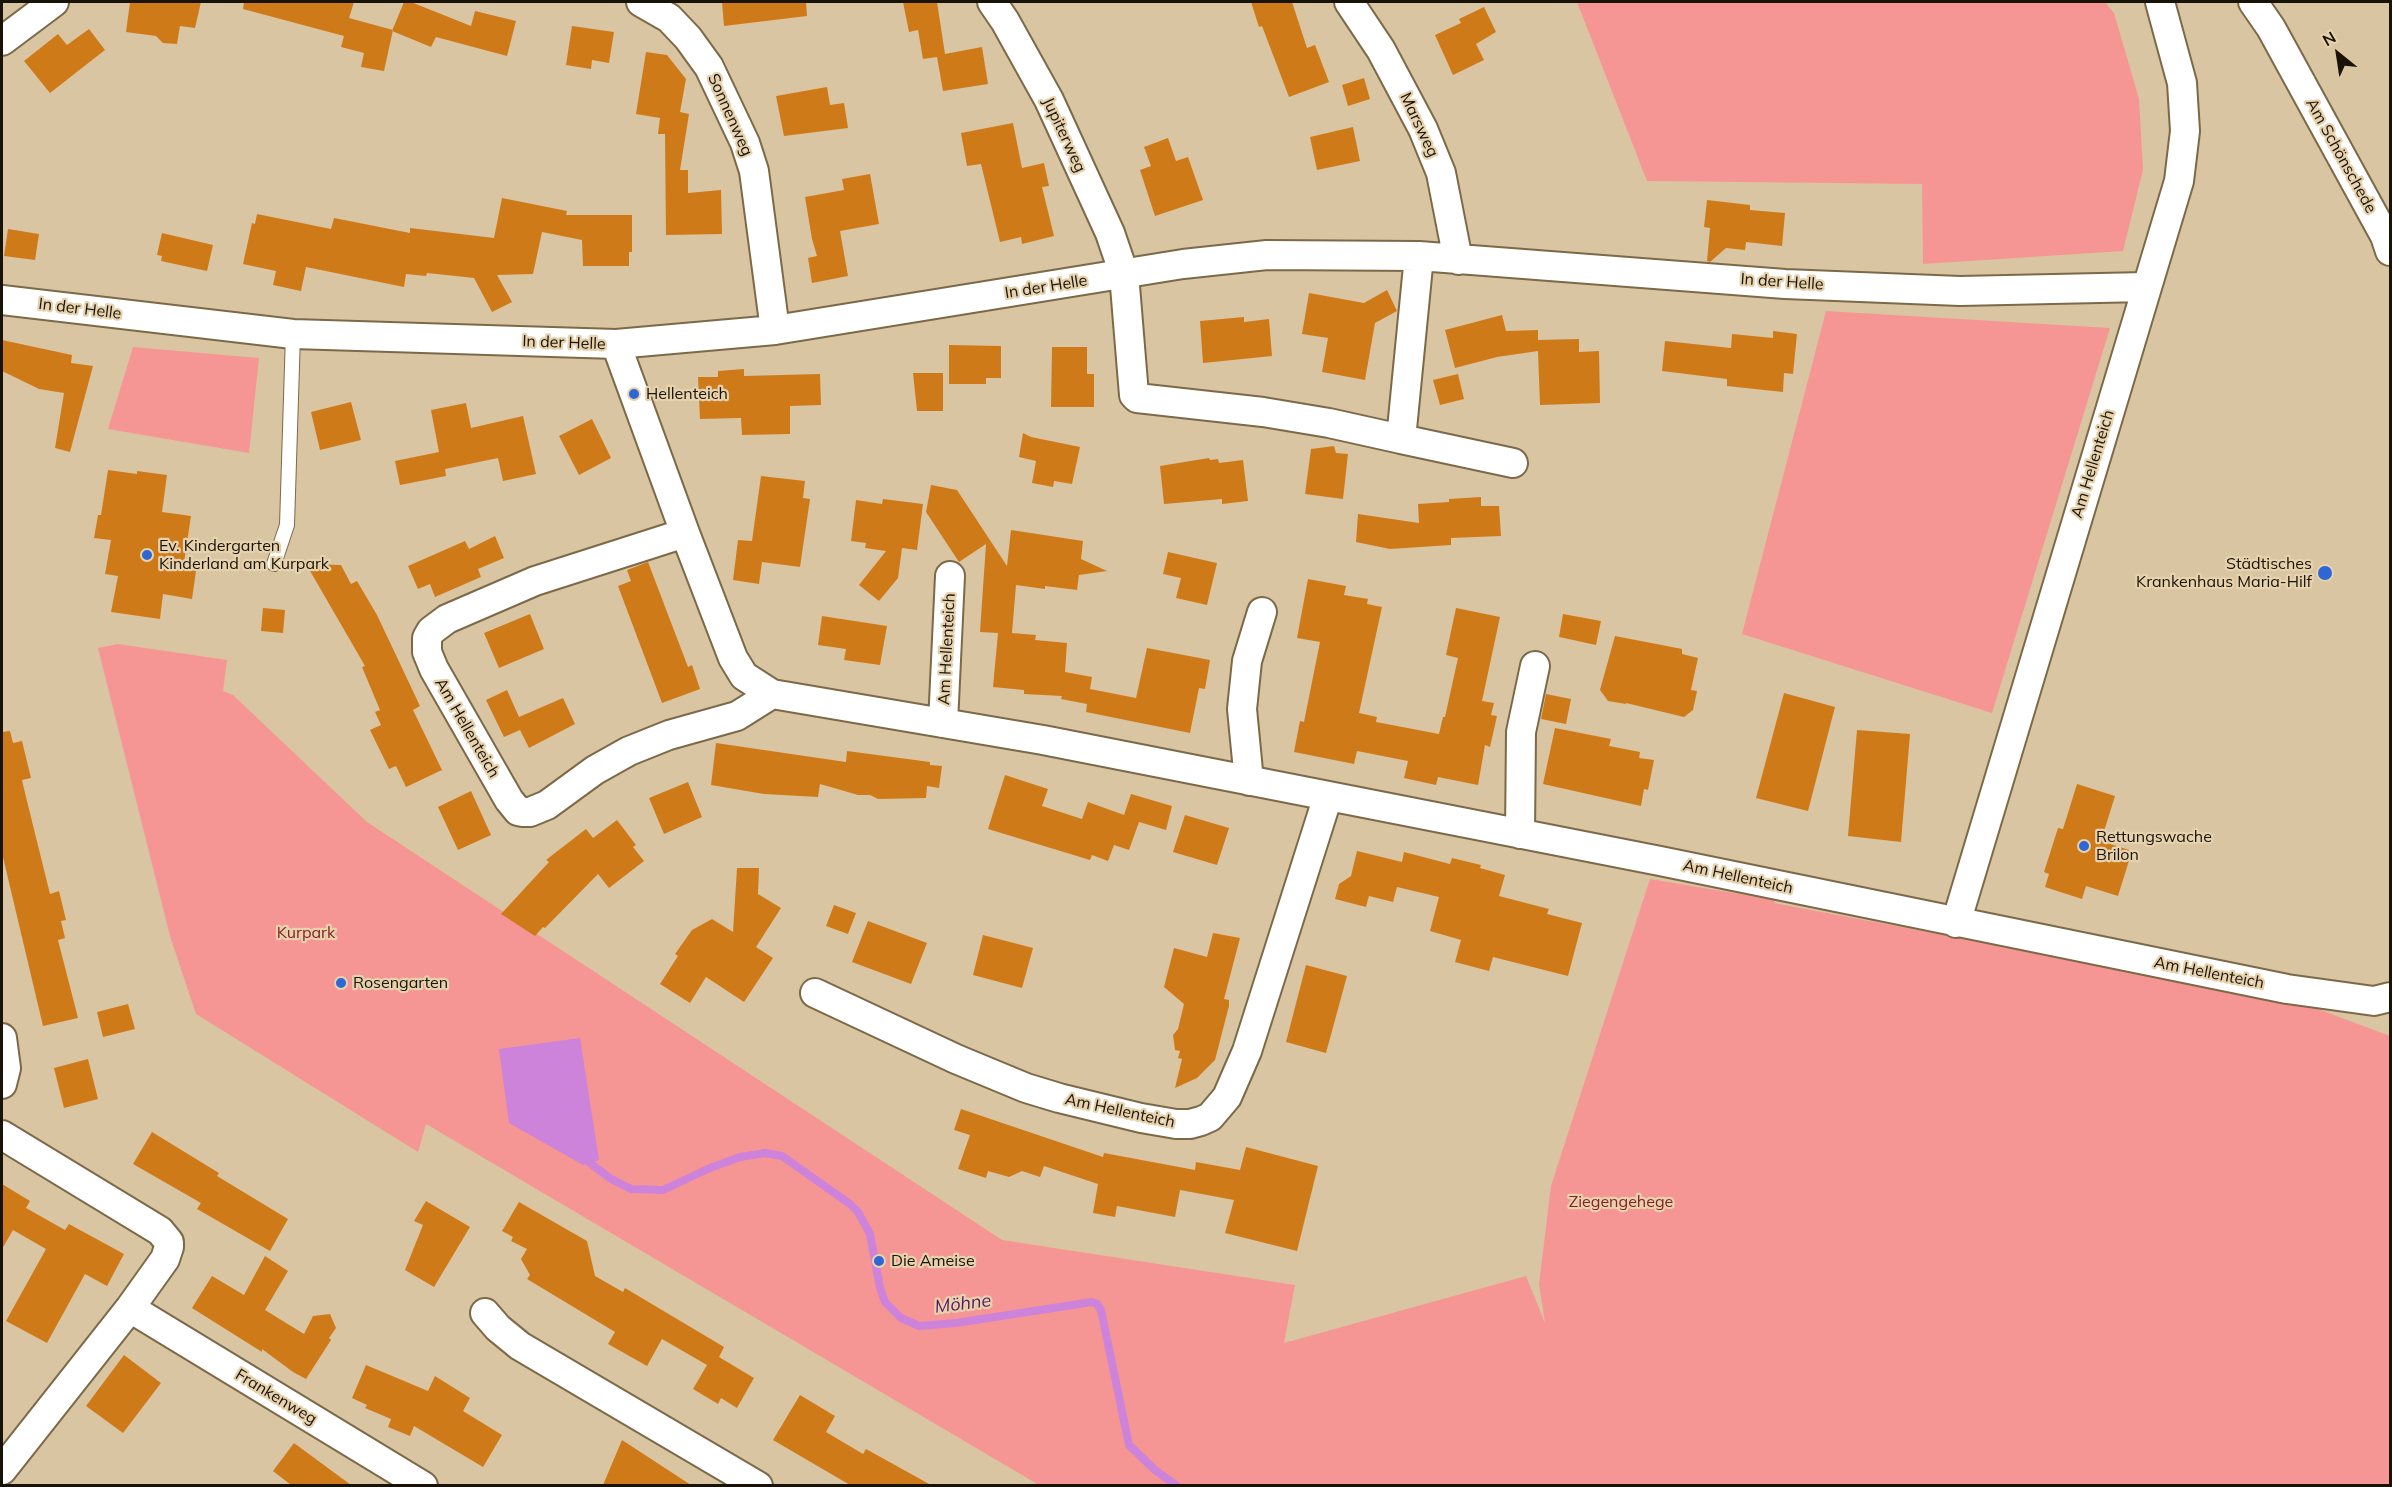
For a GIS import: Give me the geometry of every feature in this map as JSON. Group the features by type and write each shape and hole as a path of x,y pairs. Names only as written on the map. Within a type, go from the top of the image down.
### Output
{"street":[{"path":"2,42 54,2"},
{"name":"Sonnenweg","path":"641,2 658,10 680,27 694,45 709,67 745,143 754,171 775,330"},
{"name":"Jupiterweg","path":"992,2 1049,100 1110,233 1124,274"},
{"name":"Marsweg","path":"1349,2 1381,50 1423,129 1441,173 1458,260"},
{"name":"Am Hellenteich","path":"1956,923 2179,181 2186,131 2182,83 2160,2"},
{"name":"Am Schönschede","path":"2253,2 2271,28 2391,250"},
{"name":"In der Helle","path":"2,300 293,334 616,344 775,330 1225,258 1267,255 1419,256 1785,284 1960,291 2146,287"},
{"path":"1401,439 1419,256"},
{"path":"1124,274 1133,391 1137,398 1263,412 1329,423 1513,463"},
{"name":"Am Hellenteich","path":"616,344 685,533 738,667 752,682 772,694 1043,740 2287,989 2374,1001 2391,997"},
{"name":"Am Hellenteich","path":"685,533 536,581 447,619 431,631 427,638 427,652 434,669 508,800 518,811 523,812 530,812 547,805 595,770 623,754 669,735 737,716 772,694"},
{"name":"Am Hellenteich","path":"943,723 950,576"},
{"path":"1249,781 1242,709 1247,662 1262,612"},
{"path":"1520,834 1521,732 1535,666"},
{"name":"Am Hellenteich","path":"814,993 956,1059 1026,1088 1141,1118 1176,1124 1201,1121 1210,1117 1227,1097 1247,1051 1328,796"},
{"path":"2,1038 6,1068 2,1084"},
{"path":"2,1135 165,1236 169,1242 168,1254 130,1308 2,1470"},
{"name":"Frankenweg","path":"130,1308 423,1485"},
{"path":"485,1313 498,1328 520,1346 758,1485"}],"lane":[{"path":"274,564 287,525 293,334"}],"green space":[{"path":"1577,2 2105,2 2114,13 2139,99 2143,170 2123,251 1923,264 1922,184 1647,181"},
{"path":"1826,311 2110,328 1992,713 1742,634"},
{"path":"133,347 259,358 249,453 108,429"},
{"path":"118,644 227,660 223,691 233,695 367,822 1002,1240 1295,1285 1284,1343 1526,1276 1545,1323 1539,1284 1551,1186 1650,879 1775,900 1774,903 2299,1002 2390,1036 2390,1485 1039,1485 426,1124 418,1152 196,1014 170,936 98,648"}],"shaded area":[{"path":"580,1038 599,1160 583,1165 509,1123 499,1049"}],"building":[{"path":"130,2 201,2 195,28 180,26 177,44 163,43 156,36 126,32"},
{"path":"244,2 354,2 349,18 393,30 384,71 361,67 364,53 341,47 344,36 243,9"},
{"path":"404,2 411,2 471,26 475,11 516,21 507,56 436,37 431,47 392,31"},
{"path":"722,2 806,2 807,16 724,26"},
{"path":"903,2 937,2 945,54 982,47 988,84 943,91 937,57 923,59 918,30 909,32"},
{"path":"1251,2 1292,2 1307,48 1315,45 1329,82 1289,97 1262,26 1259,27"},
{"path":"1484,7 1496,32 1476,44 1484,60 1453,75 1435,35 1461,23 1459,19"},
{"path":"572,26 614,32 609,63 592,60 591,69 566,65"},
{"path":"89,29 105,50 50,93 24,61 58,34 67,45"},
{"path":"646,52 667,55 686,79 680,112 689,114 680,170 688,170 688,193 721,190 722,234 666,235 665,134 658,134 660,118 636,114"},
{"path":"1364,78 1370,99 1348,106 1342,85"},
{"path":"827,87 830,105 844,103 848,128 784,136 776,96"},
{"path":"1013,123 1022,168 1044,163 1049,186 1042,187 1054,236 1022,244 1021,237 1000,242 981,164 967,166 961,133"},
{"path":"1353,127 1360,161 1317,170 1310,137"},
{"path":"1168,138 1176,161 1188,157 1203,200 1155,216 1140,170 1151,166 1144,147"},
{"path":"870,174 879,224 840,231 848,276 812,283 808,258 817,256 805,197 844,190 842,179"},
{"path":"502,198 567,211 566,215 632,215 632,252 629,252 629,266 583,266 582,240 542,232 533,274 497,275 512,302 492,312 474,278 427,273 426,276 406,274 404,287 306,267 301,291 273,285 276,271 243,264 252,223 255,224 257,214 331,229 334,218 410,233 410,228 494,238"},
{"path":"1707,200 1750,205 1750,210 1785,213 1782,246 1746,242 1745,250 1726,248 1710,262 1707,261 1710,228 1704,227"},
{"path":"8,229 39,234 35,260 4,256"},
{"path":"162,233 213,245 207,271 161,261 162,256 157,255"},
{"path":"1387,290 1397,311 1375,323 1365,380 1322,372 1328,338 1302,334 1309,293 1364,303"},
{"path":"1502,315 1506,331 1538,330 1538,340 1579,339 1579,352 1599,351 1600,403 1540,405 1538,351 1497,357 1455,368 1445,330"},
{"path":"1244,317 1244,322 1269,319 1272,356 1203,363 1200,321"},
{"path":"1773,331 1797,334 1793,374 1784,373 1783,392 1727,386 1727,379 1662,371 1665,341 1731,348 1732,334 1773,338"},
{"path":"2,340 72,355 71,363 93,366 70,452 55,448 64,393 39,389 2,371"},
{"path":"949,345 1001,346 1001,378 986,378 986,384 949,384"},
{"path":"1052,347 1087,347 1087,374 1094,374 1094,407 1051,407"},
{"path":"744,369 744,376 820,374 821,405 790,406 790,434 742,435 741,418 700,419 698,377 718,377 718,371"},
{"path":"913,373 943,373 943,411 917,411"},
{"path":"1458,374 1464,399 1440,405 1433,380"},
{"path":"351,402 361,440 320,450 311,412"},
{"path":"466,403 471,428 523,416 536,474 503,481 498,458 445,469 446,476 400,485 395,461 439,452 431,410"},
{"path":"592,419 611,458 579,475 559,436"},
{"path":"1023,433 1031,437 1080,447 1072,484 1054,481 1053,487 1032,483 1036,461 1019,457"},
{"path":"1334,446 1336,453 1348,454 1343,499 1305,494 1311,449"},
{"path":"1209,458 1210,460 1218,459 1219,463 1243,460 1248,501 1222,504 1222,499 1164,504 1160,466"},
{"name":"Ev. Kindergarten Kinderland am Kurpark","path":"108,470 167,475 162,512 191,516 183,569 196,571 192,599 163,594 160,619 111,612 118,576 105,574 111,540 94,538 98,515 101,515"},
{"path":"761,476 805,481 803,498 810,499 800,567 762,562 759,584 733,580 738,540 752,541"},
{"path":"931,485 957,490 1007,566 1011,530 1083,541 1081,559 1107,571 1079,575 1077,590 1016,585 1012,633 1036,635 1035,640 1067,643 1065,672 1092,677 1090,689 1136,698 1147,648 1210,660 1205,689 1199,688 1190,733 1086,712 1087,704 1061,699 1062,696 1024,694 1024,690 993,687 998,633 980,632 986,544 959,562 926,512"},
{"path":"1481,497 1481,506 1499,506 1501,536 1451,538 1451,545 1390,549 1356,542 1358,514 1419,523 1418,504"},
{"path":"883,499 923,504 917,550 902,548 898,578 879,601 859,585 886,551 865,548 866,543 851,541 856,500 882,504"},
{"path":"495,536 504,558 478,569 481,577 435,597 430,584 418,589 408,566 465,541 469,549"},
{"path":"1168,552 1217,563 1207,605 1176,598 1181,578 1163,574"},
{"path":"648,562 688,667 692,665 700,689 662,703 618,586 631,581 627,570"},
{"path":"306,564 341,565 351,584 357,581 377,615 420,706 413,710 442,770 406,787 396,766 389,769 370,730 381,725 375,712 380,710 362,667 365,666"},
{"path":"1308,579 1346,586 1344,595 1368,599 1367,604 1382,607 1359,713 1377,717 1376,722 1439,734 1458,658 1446,655 1456,608 1500,617 1482,701 1494,703 1491,715 1497,716 1490,747 1485,745 1478,785 1438,777 1436,785 1404,778 1408,761 1357,751 1354,764 1294,752 1300,721 1304,722 1320,642 1297,638"},
{"path":"263,608 285,610 283,633 261,631"},
{"path":"530,614 544,649 499,668 484,633"},
{"path":"1563,614 1601,621 1596,645 1559,637"},
{"path":"822,616 887,626 880,665 844,660 846,649 818,645"},
{"path":"1615,636 1682,649 1682,654 1698,658 1691,690 1697,691 1693,710 1684,717 1608,701 1600,690"},
{"path":"507,690 519,717 563,698 575,724 529,748 520,730 504,737 486,700"},
{"path":"1784,693 1835,707 1808,811 1756,798"},
{"path":"1546,694 1571,699 1566,724 1541,719"},
{"path":"1555,728 1611,739 1609,746 1640,752 1639,758 1654,760 1648,790 1644,789 1641,806 1543,784"},
{"path":"1857,730 1910,734 1901,842 1848,836"},
{"path":"10,731 13,743 22,741 31,778 22,780 26,797 50,894 59,891 66,920 61,921 65,938 58,940 78,1018 43,1026 2,853 2,732"},
{"path":"716,743 846,762 847,751 930,762 930,765 942,766 939,788 927,786 926,798 878,799 870,795 858,795 820,784 818,797 764,794 711,785"},
{"path":"1005,775 1048,789 1042,806 1082,819 1088,802 1124,815 1131,794 1172,806 1166,830 1139,822 1129,850 1114,845 1108,861 1092,855 1090,860 988,829"},
{"path":"688,782 702,817 664,834 649,798"},
{"name":"Rettungswache Brilon","path":"2077,784 2115,796 2101,841 2132,851 2118,896 2086,886 2082,899 2045,887 2049,874 2044,872 2058,828 2063,829"},
{"path":"471,791 491,835 458,850 438,807"},
{"path":"1185,815 1229,828 1217,865 1173,852"},
{"path":"617,820 636,845 633,847 644,861 609,888 598,874 535,936 501,914 549,862 546,860 586,829 593,838"},
{"path":"1357,851 1402,862 1404,852 1450,864 1452,858 1481,865 1480,868 1505,875 1499,896 1549,909 1547,914 1582,923 1568,976 1493,957 1489,971 1455,962 1461,940 1430,931 1439,897 1397,887 1393,902 1369,896 1366,907 1335,899 1339,884 1351,876"},
{"path":"737,868 759,868 758,894 781,908 756,947 773,958 744,1002 706,977 690,1003 660,984 678,956 675,954 692,930 712,919 733,932"},
{"path":"834,905 856,913 848,934 826,926"},
{"path":"868,921 927,943 911,984 852,962"},
{"path":"1213,933 1240,938 1224,999 1229,1000 1229,1006 1215,1060 1197,1078 1175,1088 1182,1059 1178,1058 1180,1051 1175,1050 1173,1035 1178,1029 1184,1004 1164,987 1174,948 1207,957"},
{"path":"983,935 1033,948 1022,988 973,975"},
{"path":"1306,965 1347,976 1326,1053 1286,1042"},
{"path":"128,1004 135,1029 103,1037 97,1012"},
{"path":"88,1059 98,1099 64,1108 54,1068"},
{"path":"961,1109 1103,1157 1104,1153 1195,1170 1196,1162 1240,1170 1246,1147 1318,1166 1297,1251 1225,1233 1234,1200 1180,1190 1175,1217 1117,1206 1115,1217 1093,1213 1098,1184 1044,1166 1040,1177 1022,1171 1009,1177 988,1171 986,1178 958,1169 970,1135 954,1130"},
{"path":"152,1132 219,1173 217,1176 288,1219 270,1251 197,1209 201,1203 133,1164"},
{"path":"2,1184 30,1201 26,1208 65,1230 69,1224 124,1254 107,1286 85,1274 47,1343 6,1321 46,1249 13,1230 2,1249"},
{"path":"426,1201 470,1227 434,1287 405,1270 423,1225 414,1221"},
{"path":"519,1202 587,1241 595,1276 623,1292 625,1288 724,1347 719,1357 754,1378 737,1408 721,1398 718,1404 693,1389 707,1365 662,1339 647,1366 608,1344 615,1332 527,1279 530,1275 521,1259 527,1249 511,1241 513,1237 502,1231"},
{"path":"265,1256 288,1271 265,1310 304,1334 313,1316 330,1314 336,1328 306,1379 262,1349 262,1352 192,1308 212,1276 244,1295"},
{"path":"124,1355 161,1383 123,1433 86,1406"},
{"path":"366,1365 428,1391 435,1376 470,1398 463,1411 502,1435 483,1467 414,1426 410,1436 388,1427 391,1419 365,1408 367,1405 352,1398"},
{"path":"800,1395 835,1416 826,1432 863,1454 866,1449 931,1485 850,1485 773,1440"},
{"path":"622,1440 691,1485 603,1485"},
{"path":"294,1443 351,1485 291,1485 273,1471"}],"waterway":[{"name":"Möhne","path":"590,1163 611,1179 631,1189 663,1190 740,1157 765,1153 782,1156 858,1212 870,1234 880,1288 885,1302 901,1318 919,1326 956,1323 1092,1302 1097,1304 1101,1310 1129,1445 1155,1470 1177,1486"}],"place":[{"name":"Hellenteich","path":"634,394"},
{"name":"Ev. Kindergarten Kinderland am Kurpark","path":"147,555"},
{"name":"Städtisches Krankenhaus Maria-Hilf","path":"2325,573"},
{"name":"Rettungswache Brilon","path":"2084,846"},
{"name":"Rosengarten","path":"341,983"},
{"name":"Die Ameise","path":"879,1261"}],"park label":[{"name":"Kurpark","path":"306,933"},
{"name":"Ziegengehege","path":"1621,1202"}]}
